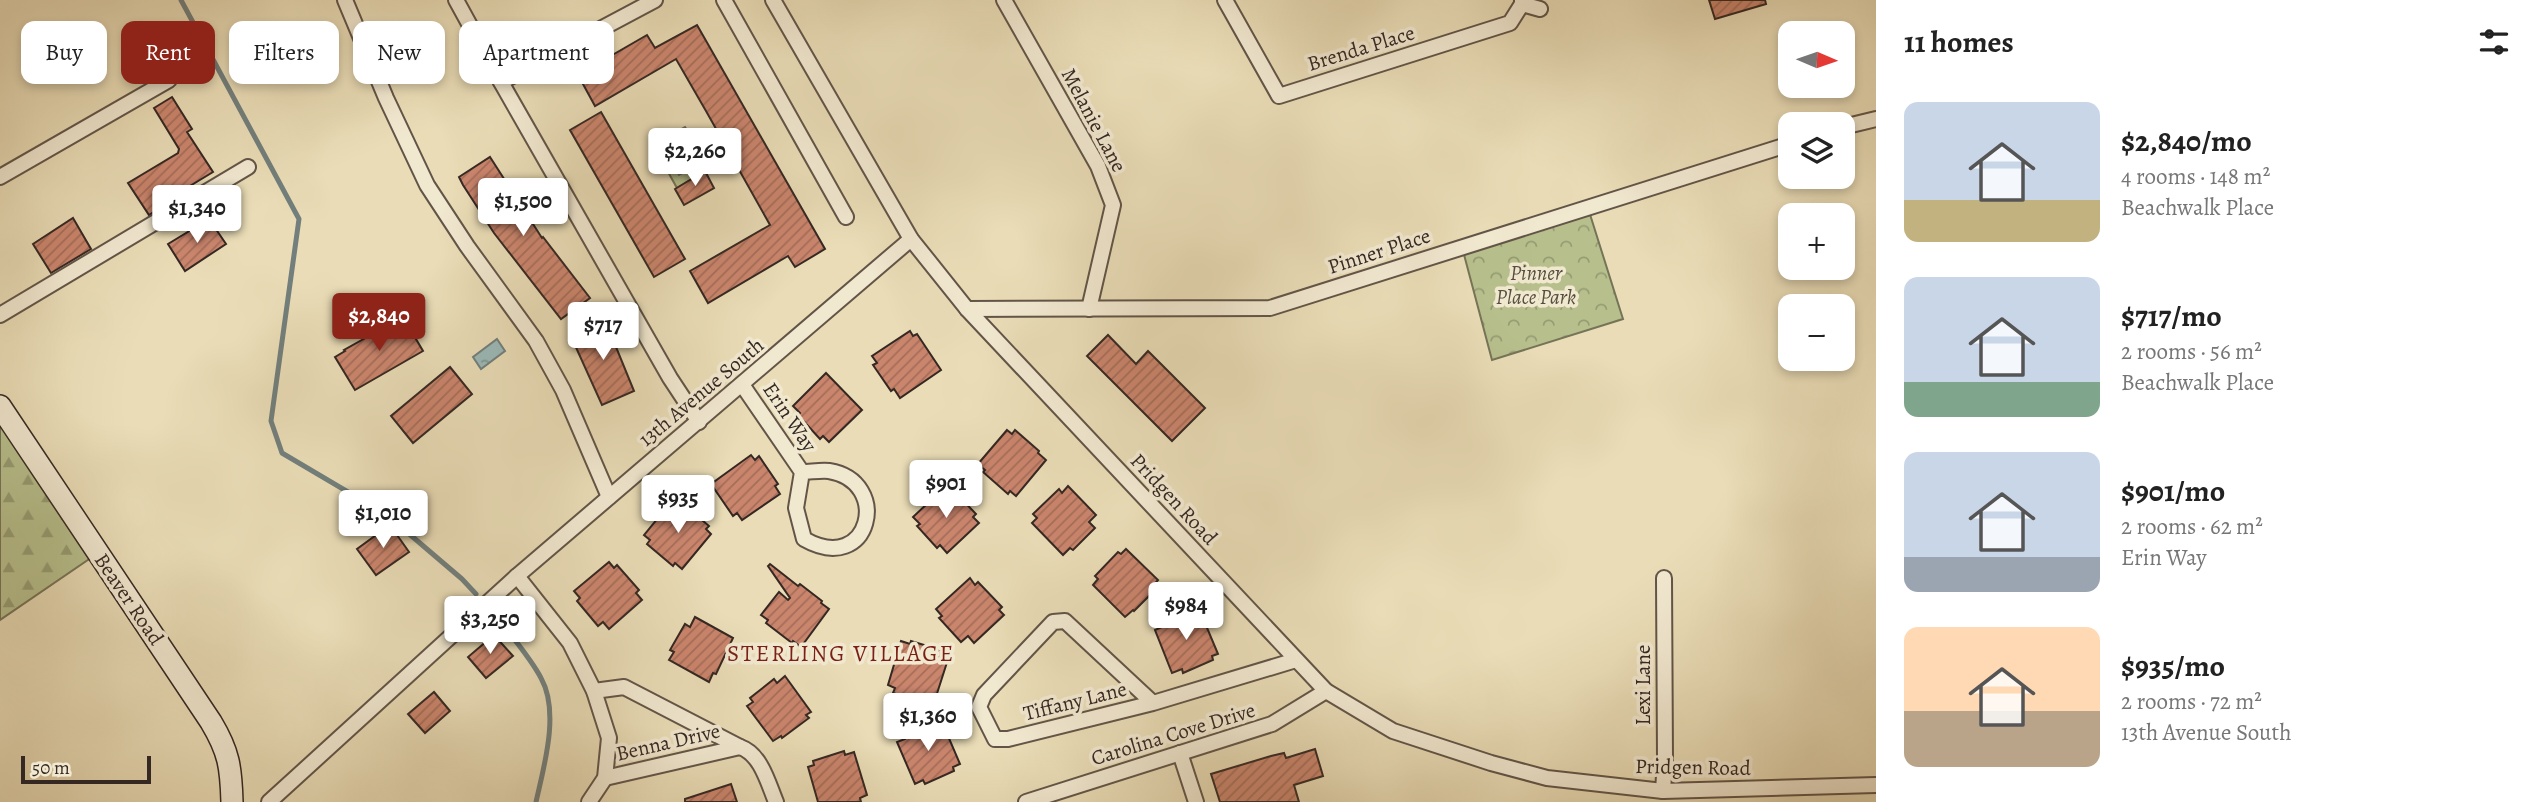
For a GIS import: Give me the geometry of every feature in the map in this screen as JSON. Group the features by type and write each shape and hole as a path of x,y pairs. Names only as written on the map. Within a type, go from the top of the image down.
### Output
{"street":[{"path":"345,0 427,185 467,246 536,341 563,390 609,497"},
{"path":"456,0 468,21"},
{"path":"614,22 655,0"},
{"path":"724,0 846,217"},
{"name":"Pridgen Road","path":"773,0 911,239 967,309 1326,691 1393,731 1547,778 1662,791 1876,785"},
{"name":"Melanie Lane","path":"1004,0 1098,166 1113,205 1089,309"},
{"name":"Brenda Place","path":"1225,0 1279,96 1510,23 1522,2"},
{"path":"1522,2 1540,9"},
{"path":"0,177 162,84"},
{"path":"502,84 670,378 699,422"},
{"path":"1855,124 1876,119"},
{"name":"Pinner Place","path":"967,309 1270,308 1778,148"},
{"path":"0,315 248,167"},
{"name":"13th Avenue South","path":"269,802 517,576 743,386 911,239"},
{"name":"Erin Way","path":"743,386 802,472 796,508 804,539 825,549 841,548 855,540 865,527 867,507 863,494 848,479 830,471 802,472"},
{"name":"Beaver Road","path":"0,406 226,747 232,775 232,802"},
{"name":"Benna Drive","path":"517,576 570,643 594,691 609,738 605,778 589,802"},
{"name":"Lexi Lane","path":"1662,791 1665,760 1664,578"},
{"name":"Tiffany Lane","path":"1153,704 1065,621 1053,622 984,695 979,707 995,739 1008,739 1153,704 1296,660"},
{"name":"Benna Drive","path":"594,691 624,687 745,748 758,760 776,802"},
{"name":"Carolina Cove Drive","path":"1026,802 1272,724 1326,691"},
{"name":"Benna Drive","path":"605,778 740,747"},
{"path":"1180,753 1196,802"}],"green space":[{"path":"685,127 689,133 686,142 705,171 677,188 653,145"},
{"name":"Pinner Place Park","path":"1588,208 1623,319 1492,360 1462,247"},
{"path":"0,402 98,553 0,620"}],"water":[{"path":"677,140 693,167 679,175 663,148"},
{"path":"497,339 505,351 481,369 473,357"}],"building":[{"path":"1709,0 1765,0 1766,4 1715,19"},
{"path":"697,25 825,249 795,267 788,256 708,303 690,271 770,225 706,111 676,59 595,106 583,84 614,84 614,54 647,35 655,48"},
{"path":"172,97 192,129 187,132 213,172 162,203 163,206 149,215 128,183 178,153 179,149 154,108"},
{"path":"601,112 685,259 654,277 570,130"},
{"path":"490,157 542,238 590,298 561,319 494,233 459,177"},
{"path":"705,171 714,188 684,205 675,189"},
{"path":"73,218 91,249 51,273 33,244"},
{"path":"209,219 226,244 185,271 168,244"},
{"path":"403,317 423,351 355,390 335,357"},
{"path":"605,320 634,391 602,405 574,343 579,341 572,333"},
{"path":"910,331 913,336 917,334 941,370 900,398 894,389 891,391 873,365 877,363 872,356"},
{"path":"1108,335 1136,364 1148,351 1205,408 1172,441 1087,356"},
{"path":"450,367 472,394 413,443 391,416"},
{"path":"826,373 862,410 829,442 823,436 820,439 793,406"},
{"path":"1007,430 1012,434 1015,430 1046,460 1016,496 1010,491 1008,494 983,472 985,470 978,464"},
{"path":"751,455 755,460 759,456 778,484 775,486 780,494 742,520 737,513 733,516 711,484"},
{"path":"1068,486 1096,515 1089,522 1095,528 1073,550 1070,548 1063,555 1032,523 1037,518 1033,514 1059,489 1062,493"},
{"path":"945,487 951,494 955,492 976,514 973,517 979,523 947,553 940,545 937,548 917,526 920,524 913,517"},
{"path":"672,501 678,506 681,502 709,526 706,529 711,534 682,569 675,563 673,566 647,544 650,540 644,535"},
{"path":"390,525 409,552 376,575 357,549"},
{"path":"1126,549 1158,580 1152,587 1155,590 1125,617 1093,585 1098,579 1095,576 1118,552 1121,554"},
{"path":"609,562 614,568 617,565 639,590 636,593 642,600 609,629 603,622 598,626 577,601 580,598 574,591"},
{"path":"770,564 798,586 800,584 829,609 801,647 766,623 768,620 761,615 779,592 788,600 790,598 768,566"},
{"path":"970,578 975,585 978,582 1002,607 999,610 1004,615 974,643 968,636 961,642 939,618 942,616 936,609"},
{"path":"1192,611 1193,614 1200,611 1218,654 1212,656 1213,660 1183,673 1182,669 1172,673 1155,630 1162,627 1160,623"},
{"path":"695,617 733,638 716,674 713,673 709,682 669,660 674,652 670,650 685,624 690,627"},
{"path":"494,635 513,656 486,678 468,657"},
{"path":"901,641 910,644 911,641 950,653 933,706 893,693 895,688 888,685"},
{"path":"785,676 811,712 806,715 809,718 782,738 781,736 773,741 747,706 753,702 750,698 774,679 777,683"},
{"path":"434,692 450,711 425,733 408,714"},
{"path":"942,722 960,764 953,767 954,771 925,784 923,780 915,784 897,742 905,739 903,734 928,724 926,729"},
{"path":"1315,749 1323,776 1294,785 1299,802 1220,802 1211,774 1271,756 1284,753 1286,758"},
{"path":"844,751 845,755 854,752 867,795 860,798 861,802 818,802 808,767 814,765 813,761"},
{"path":"731,784 737,802 685,802 685,799"}],"waterway":[{"path":"181,0 299,219 271,421 282,453 387,515 476,594"},
{"path":"493,611 531,661 547,692 549,739 536,802"}],"district":[{"name":"STERLING VILLAGE","path":"841,653"}]}
